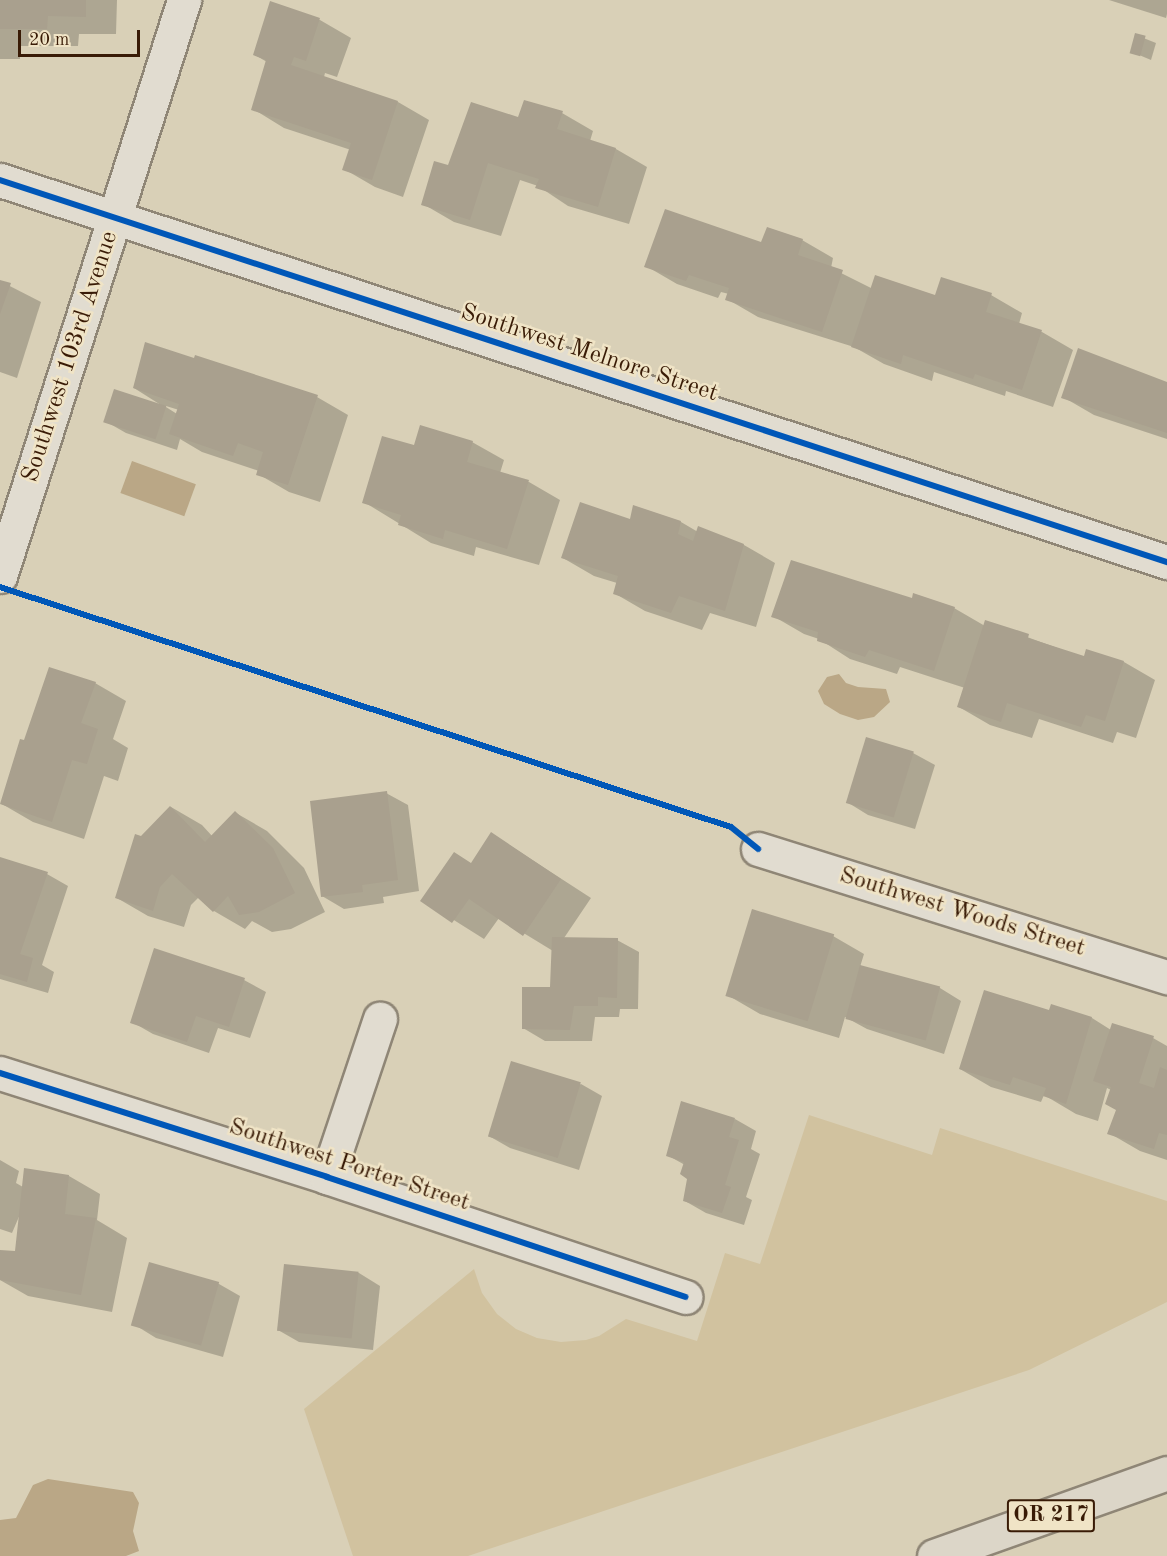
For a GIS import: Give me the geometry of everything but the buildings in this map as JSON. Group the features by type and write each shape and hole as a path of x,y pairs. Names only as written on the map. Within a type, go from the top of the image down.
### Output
{"highway":[{"name":"OR 217","path":"934,1556 1167,1473"}],"street":[{"name":"Southwest 103rd Avenue","path":"0,576 184,0"},
{"name":"Southwest Melnore Street","path":"0,180 1167,562"},
{"name":"Southwest Woods Street","path":"758,849 1167,977"},
{"name":"Southwest Porter Street","path":"327,1177 380,1019"},
{"name":"Southwest Porter Street","path":"0,1073 327,1177 685,1297"}],"shaded area":[{"path":"132,461 196,484 184,516 120,493"},
{"path":"839,674 846,683 858,687 886,689 890,702 874,717 858,720 840,714 824,704 818,691 827,677"},
{"path":"809,1115 932,1155 940,1128 1167,1201 1167,1302 1029,1370 468,1556 353,1556 304,1409 474,1269 482,1293 497,1314 516,1329 537,1338 561,1342 586,1340 599,1336 626,1319 697,1341 725,1253 760,1264"},
{"path":"48,1479 133,1492 139,1503 133,1531 139,1551 126,1556 0,1556 0,1520 16,1518 33,1485"}],"cycle path":[{"path":"0,180 1167,562"},
{"path":"0,587 731,827 758,849"},
{"path":"0,1073 327,1177 685,1297"}]}
